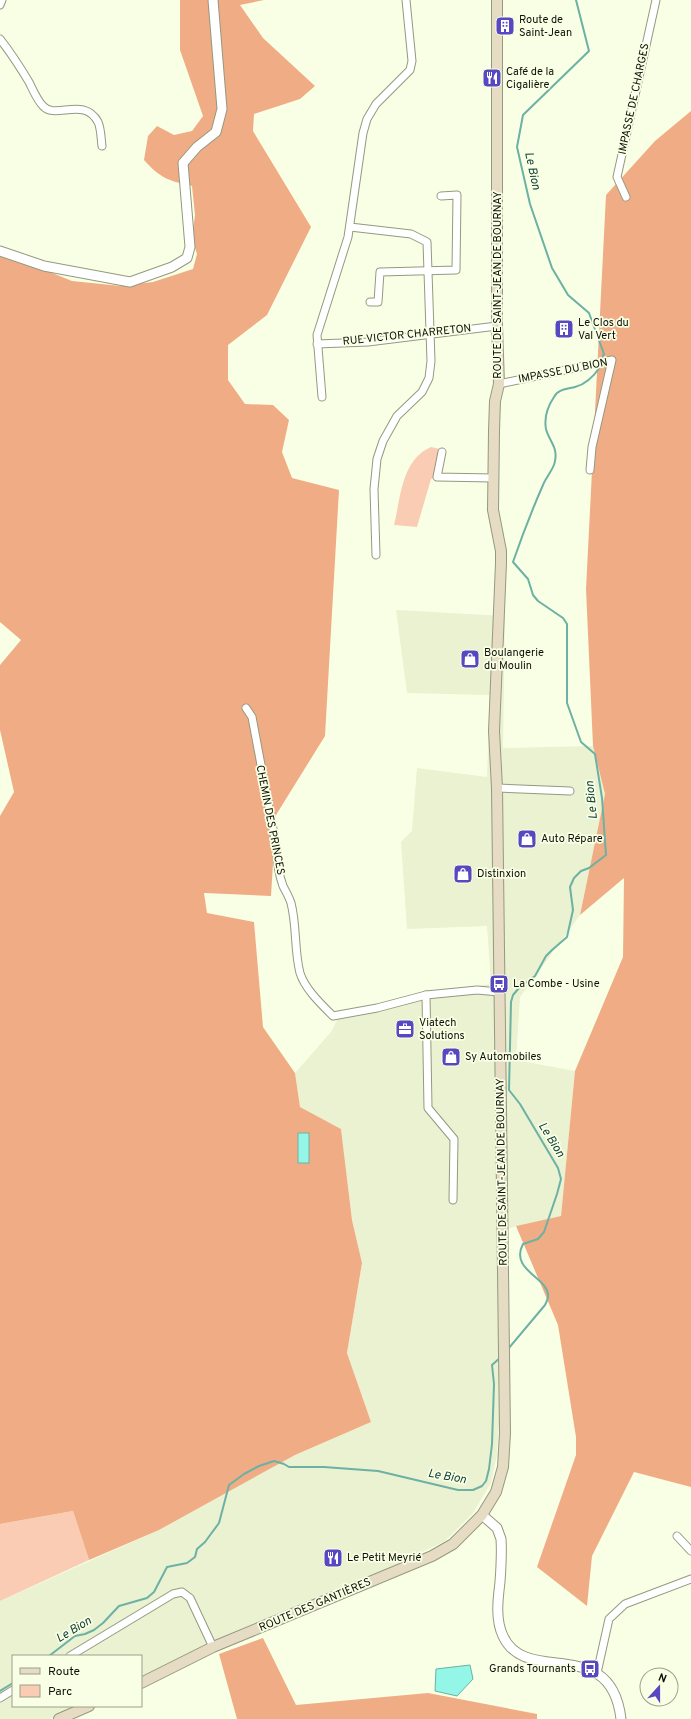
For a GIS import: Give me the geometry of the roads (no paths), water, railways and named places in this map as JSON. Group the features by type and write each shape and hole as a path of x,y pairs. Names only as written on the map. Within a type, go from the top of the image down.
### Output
{"main road":[{"name":"ROUTE DE SAINT-JEAN DE BOURNAY","path":"497,0 497,326 499,384 495,401 493,510 501,551 494,731 497,788 505,1433"},
{"name":"ROUTE DES GANTIÈRES","path":"142,1682 213,1647 432,1556 453,1544 482,1515 496,1492 503,1467 505,1433"},
{"path":"59,1719 87,1707"}],"street":[{"path":"0,5 2,0"},
{"path":"0,251 44,266 130,282 172,268 187,258 190,247 183,163 197,147 216,132 222,109 213,0"},
{"path":"322,397 317,335 348,237 363,133 367,119 376,104 410,70 412,61 406,0"},
{"name":"IMPASSE DE CHARGES","path":"626,197 618,177 656,0"},
{"path":"0,39 14,57 44,107 53,111 71,108 83,110 92,114 98,123 102,146"},
{"path":"370,302 378,302 380,272 456,270 457,195 441,196"},
{"path":"350,227 411,234 427,242 431,334 431,361 429,378 422,392 397,416 382,441 377,458 374,489 376,555"},
{"name":"RUE VICTOR CHARRETON","path":"317,344 368,342 497,326"},
{"name":"IMPASSE DU BION","path":"499,384 612,360 592,447 590,470"},
{"path":"442,452 437,477 493,478"},
{"name":"CHEMIN DES PRINCES","path":"246,708 252,717 277,850 277,862 283,885 291,902 295,922 300,973 306,986 333,1016 377,1008 426,995 477,990 499,992"},
{"path":"497,788 570,791"},
{"path":"426,995 428,1108 454,1139 453,1200"},
{"path":"482,1515 498,1528 501,1539 498,1620 502,1636 514,1651 526,1657 542,1661 577,1665 597,1673 610,1686 617,1701 621,1719"},
{"path":"677,1536 691,1551"},
{"path":"597,1673 609,1619 625,1604 691,1579"},
{"path":"72,1655 173,1594 182,1592 190,1598 213,1647"},
{"path":"0,1698 12,1691"}],"water":[{"path":"298,1133 309,1133 309,1163 298,1163"},
{"path":"470,1665 473,1679 457,1696 435,1691 436,1669"}],"waterway":[{"name":"Le Bion","path":"576,0 589,51 523,115 517,147 530,204 552,268 568,295 589,313 604,354 603,356"},
{"name":"Le Bion","path":"508,1349 545,1305 547,1300 547,1290 543,1284 525,1267 521,1261 520,1253 523,1244 538,1239 544,1232 561,1179 558,1168 520,1104 509,1090 511,1002 513,995 519,988 535,976 546,956 567,937 573,910 570,887 574,878 581,871 589,868 606,855 602,798 595,754 581,742 567,703 567,624 563,618 538,601 533,595 528,579 513,562 527,523 544,482 552,470 556,456 553,444 546,429 546,416 550,404 558,392 587,382 600,367"},
{"name":"Le Bion","path":"50,1655 75,1636 94,1630 119,1606 147,1598 154,1592 167,1567 187,1563 195,1557 197,1549 205,1542 219,1523 229,1485 244,1474 259,1466 274,1461 289,1467 324,1467 378,1471 458,1490 473,1490 482,1486 486,1481 489,1469 492,1444 494,1384 492,1365 501,1357"},
{"name":"Le Bion","path":"0,1691 12,1684"}],"place":[{"name":"Route de Saint-Jean","path":"505,26"},
{"name":"Café de la Cigalière","path":"492,78"},
{"name":"Le Clos du Val Vert","path":"564,329"},
{"name":"Boulangerie du Moulin","path":"470,659"},
{"name":"Auto Répare","path":"527,839"},
{"name":"Distinxion","path":"463,874"},
{"name":"La Combe - Usine","path":"499,984"},
{"name":"Viatech Solutions","path":"405,1029"},
{"name":"Sy Automobiles","path":"451,1057"},
{"name":"Le Petit Meyrié","path":"333,1558"},
{"name":"Grands Tournants","path":"590,1669"}]}
